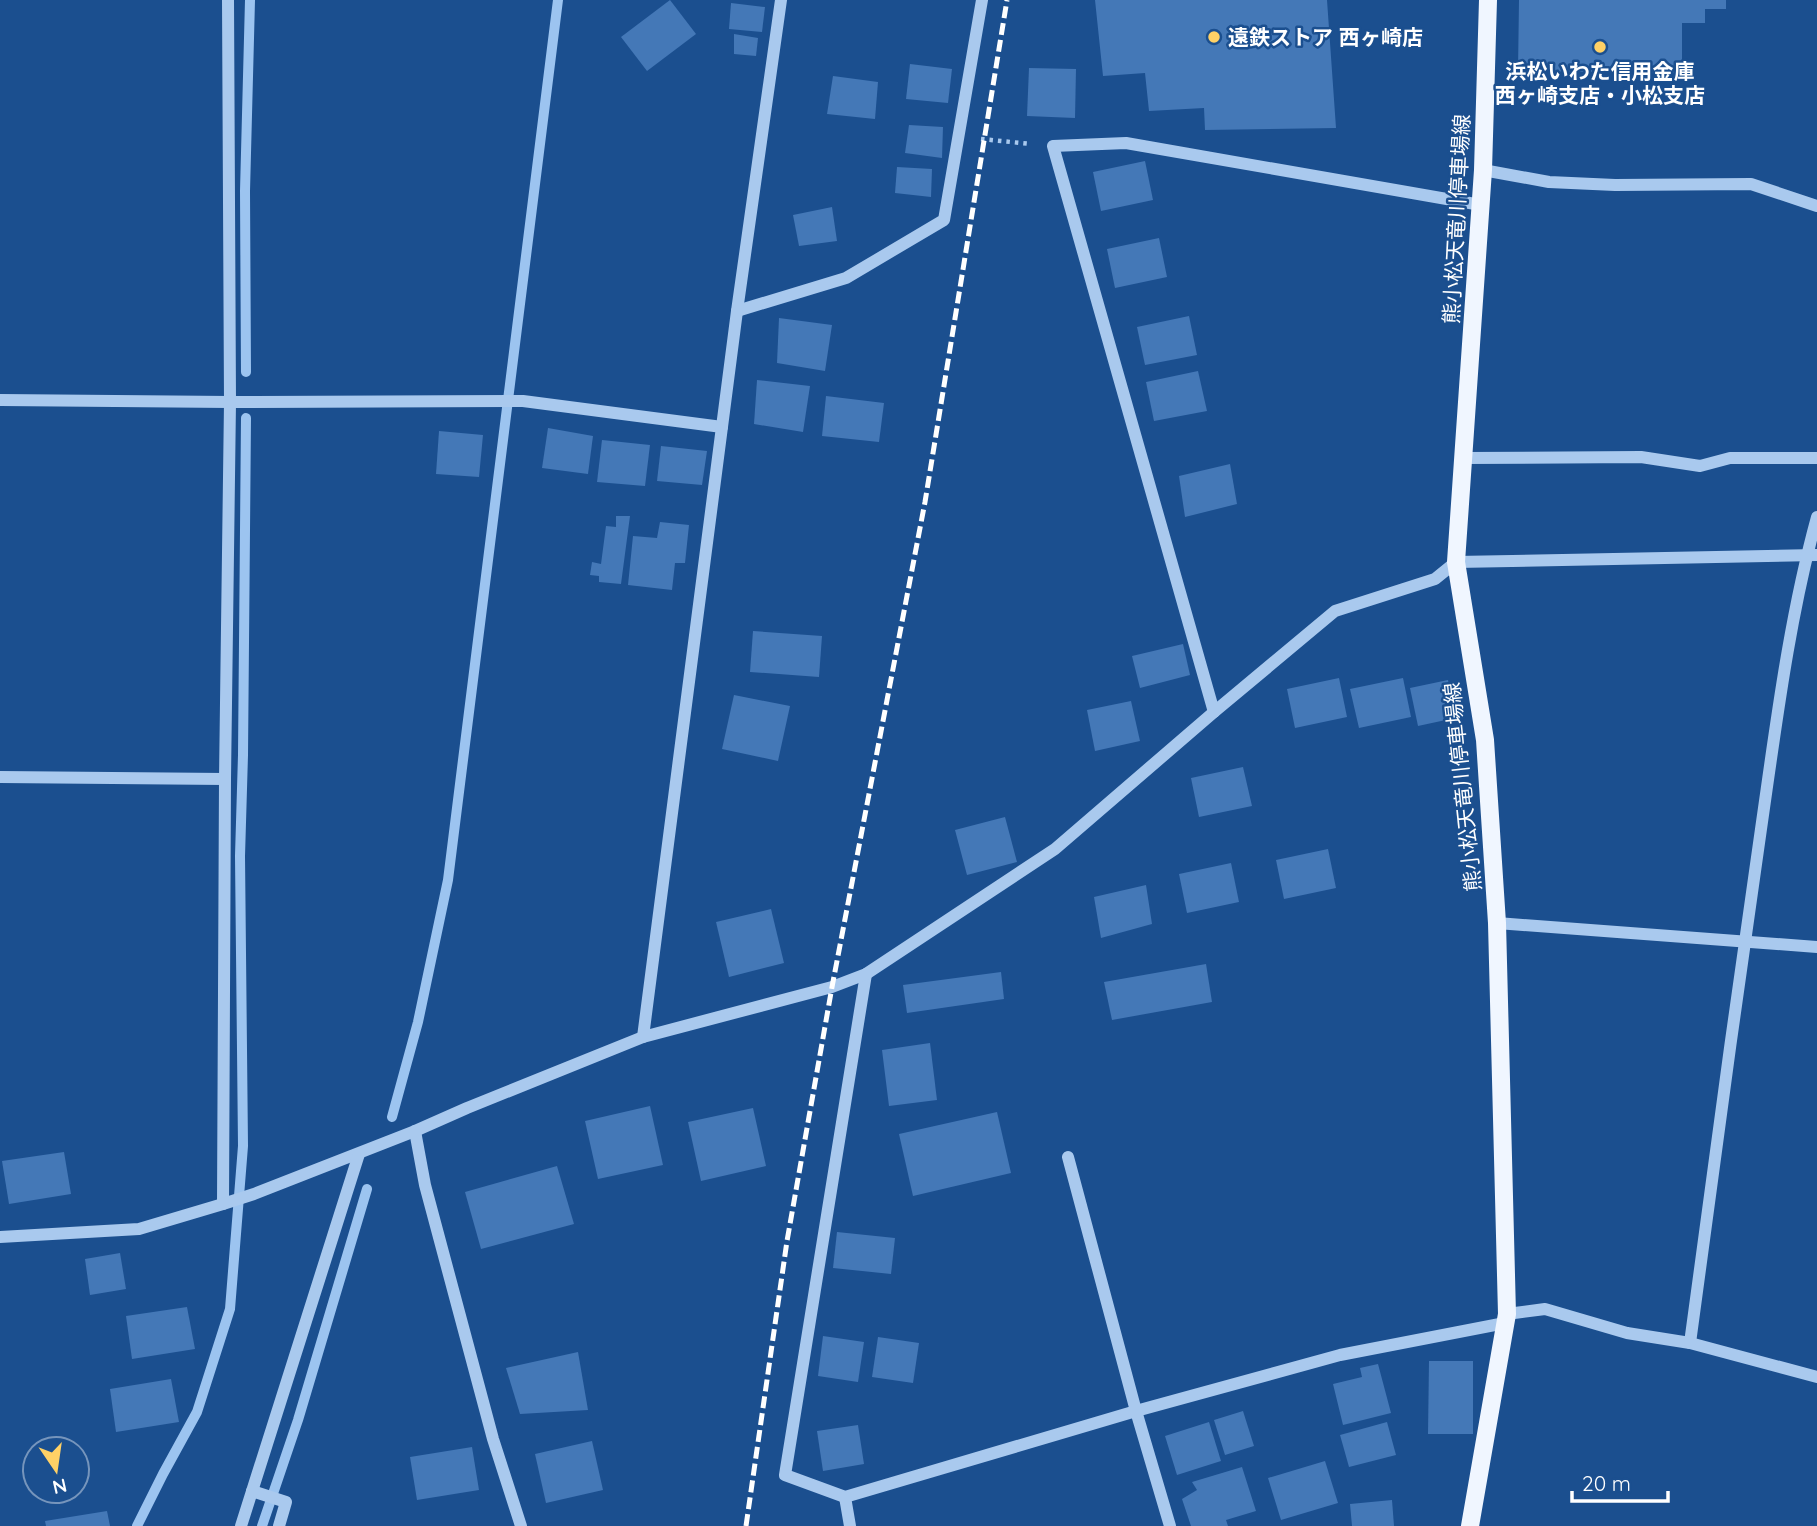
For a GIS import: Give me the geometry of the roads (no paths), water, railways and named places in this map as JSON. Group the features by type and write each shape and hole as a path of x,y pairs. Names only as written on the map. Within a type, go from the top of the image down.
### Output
{"main road":[{"name":"熊小松天竜川停車場線","path":"1470,1526 1506,1318 1497,923 1485,740 1456,562 1483,170 1488,0"}],"street":[{"path":"223,1204 230,402 229,0"},
{"path":"643,1037 737,311 781,0"},
{"path":"737,311 846,278 944,220 982,0"},
{"path":"1214,712 1053,146 1126,143 1481,205"},
{"path":"1483,170 1549,182 1615,185 1751,184 1817,206"},
{"path":"0,400 502,400 722,427"},
{"path":"1463,458 1641,457 1700,466 1730,458 1817,458"},
{"path":"1690,1343 1744,942 1785,665 1812,555 1817,517"},
{"path":"0,1237 139,1229 223,1204 359,1154 643,1037 832,988 866,974 1055,849 1335,611 1435,579 1456,562 1812,555"},
{"path":"0,777 225,779"},
{"path":"1497,923 1817,947"},
{"path":"866,974 785,1475 845,1497 1136,1411 1339,1355 1545,1309 1627,1333 1690,1343 1817,1377"},
{"path":"415,1131 442,1252 493,1439 521,1526"},
{"path":"242,1526 359,1154"},
{"path":"1068,1157 1136,1411 1170,1526"},
{"path":"254,1492 286,1502 279,1526"},
{"path":"845,1497 850,1526"}],"waterway":[{"path":"246,372 245,191 250,0"},
{"path":"392,1117 418,1022 448,880 558,0"},
{"path":"137,1526 197,1412 230,1309 243,1146 240,856 246,418"},
{"path":"262,1526 298,1420 367,1189"}],"railway":[{"path":"746,1526 787,1241 832,987 925,502 1007,0"}],"place":[{"name":"遠鉄ストア 西ヶ崎店","path":"1214,37"},
{"name":"浜松いわた信用金庫 西ヶ崎支店・小松支店","path":"1600,47"}]}
